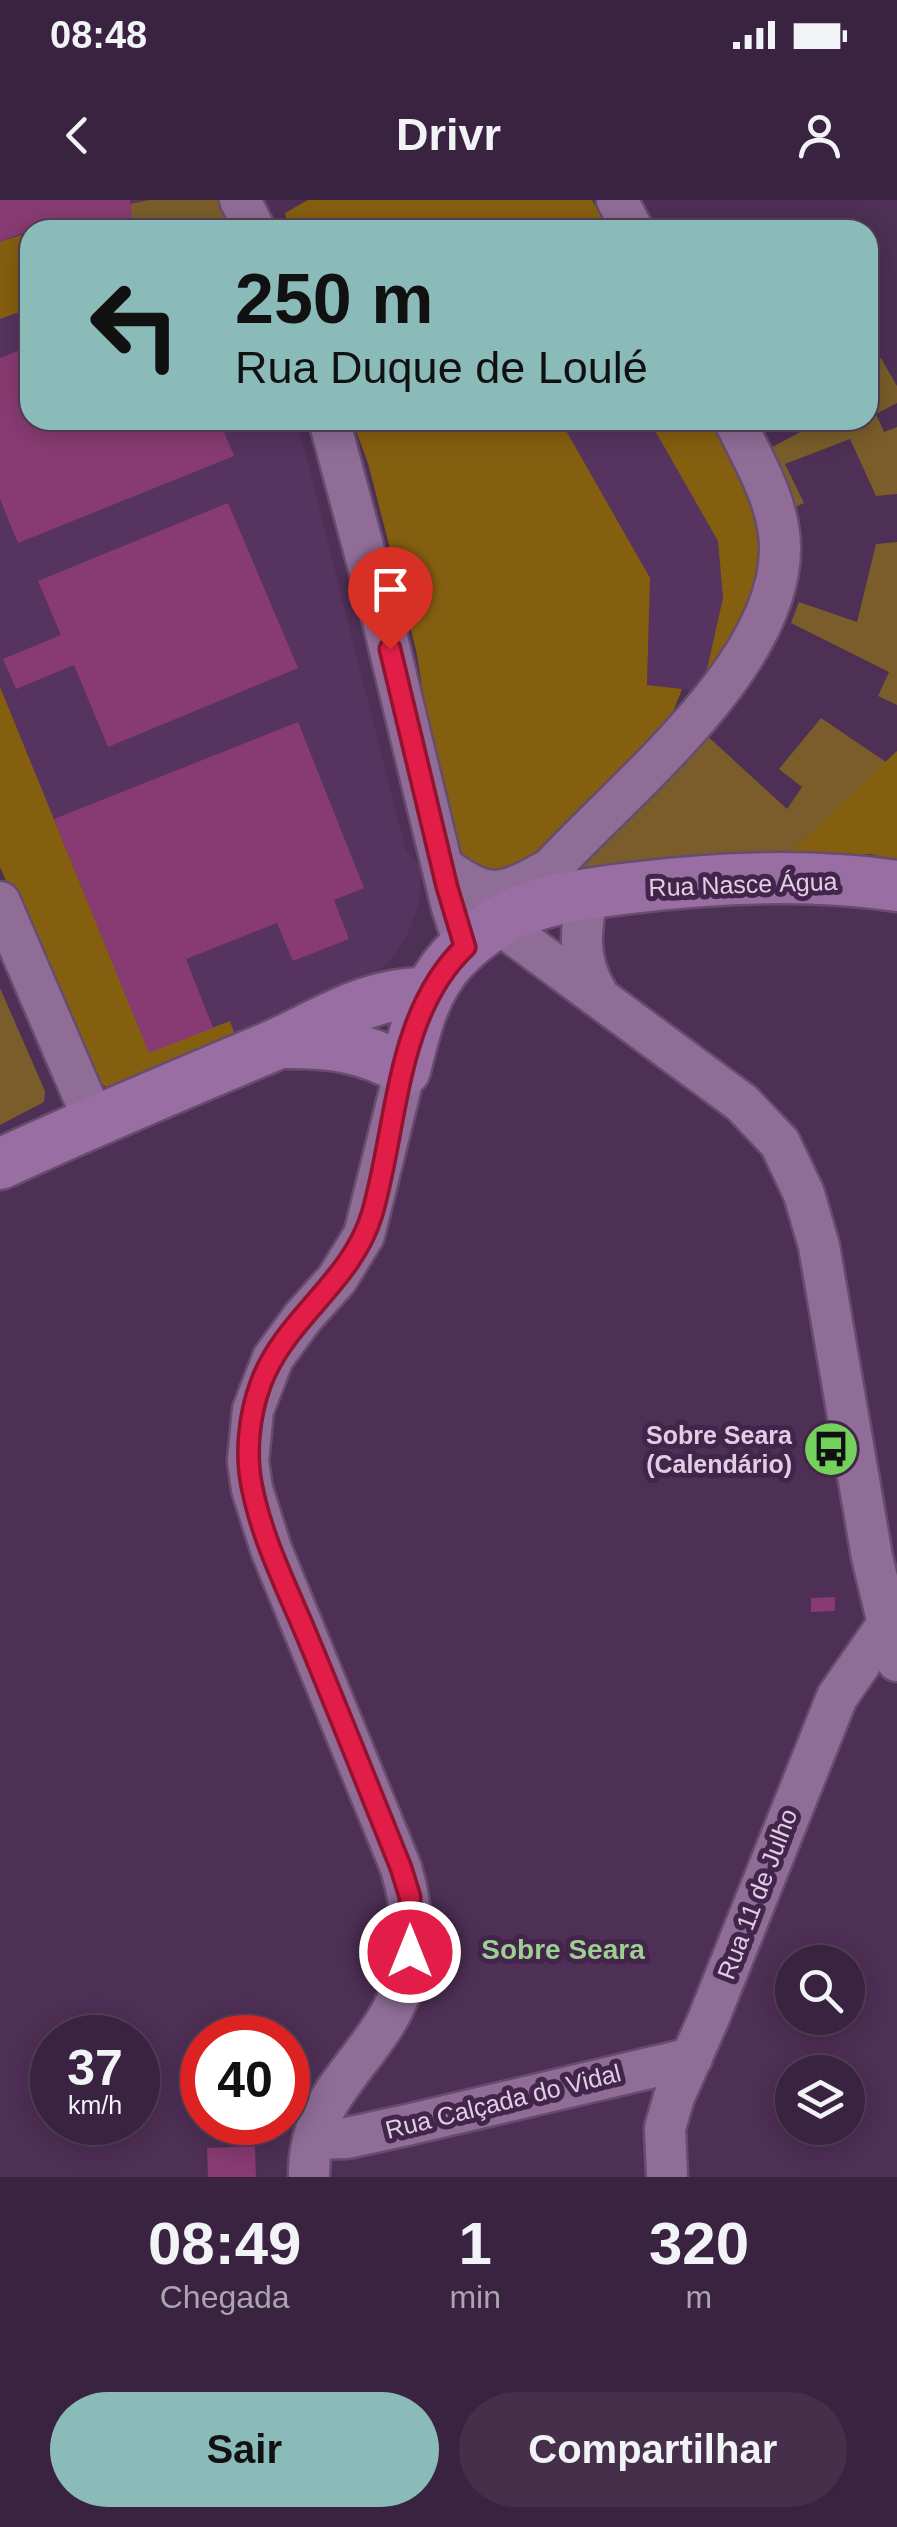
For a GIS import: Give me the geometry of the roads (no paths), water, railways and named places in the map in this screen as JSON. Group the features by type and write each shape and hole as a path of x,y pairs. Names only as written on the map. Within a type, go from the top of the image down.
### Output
{"main road":[{"name":"Rua Nasce Água","path":"493,927 570,880 677,882 774,877 846,879 897,886"},
{"path":"280,1042 351,1046 404,1070 428,993 451,960 493,927"},
{"path":"0,1164 369,1000 404,992 428,993"}],"street":[{"path":"332,430 442,866 493,927 597,993 742,1102 780,1143 793,1167 819,1246 872,1558 892,1643"},
{"path":"442,866 467,884 495,892 570,880 752,644 771,604 780,545 776,518 761,475 739,430"},
{"path":"570,880 585,969 597,993"},
{"path":"0,902 94,1121"},
{"path":"311,2158 317,2122 336,2086 384,2024 396,2000 410,1952 410,1897 271,1549 252,1489 249,1434 261,1383 272,1358 338,1279 364,1236 404,1070"},
{"name":"Rua 11 de Julho","path":"666,2177 668,2112 837,1697 892,1643"},
{"name":"Rua Calçada do Vidal","path":"311,2158 347,2138 692,2058"}],"place":[{"name":"Sobre Seara (Calendário)","path":"831,1449"}],"district":[{"name":"Sobre Seara","path":"563,1949"}]}
